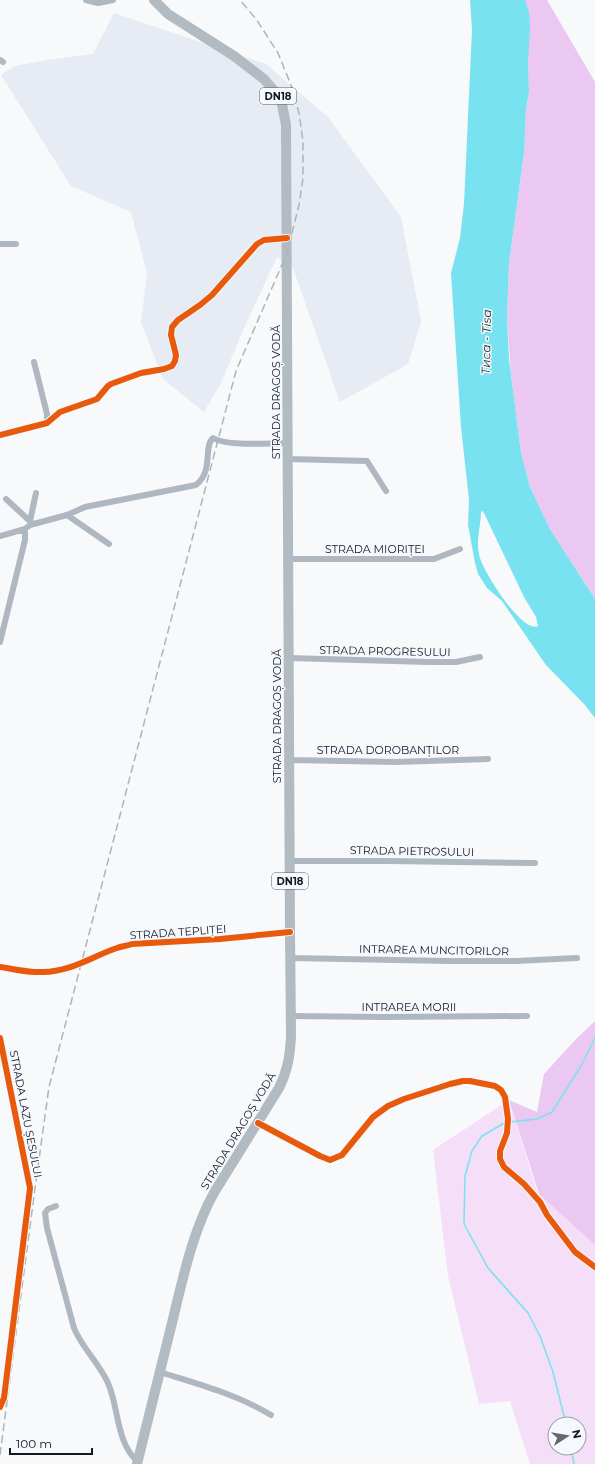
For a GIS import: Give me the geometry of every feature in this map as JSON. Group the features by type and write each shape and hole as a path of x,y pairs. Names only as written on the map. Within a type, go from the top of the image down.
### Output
{"main road":[{"name":"STRADA DRAGOȘ VODĂ","path":"138,1463 180,1289 203,1213 279,1088 286,1073 290,1052 286,125 282,104 278,95 256,72 234,56 168,14 154,0"}],"street":[{"path":"86,0 98,3 113,0"},
{"path":"0,435 47,423 60,412 97,399 111,384 141,373 172,366 176,355 171,336 172,327 178,320 212,295 257,244 264,240 287,238"},
{"path":"0,244 16,244"},
{"path":"34,362 47,414 47,423"},
{"path":"31,522 67,515 80,509 99,504 196,485 205,476 208,444 213,438 231,443 288,443"},
{"path":"288,458 367,461 386,491"},
{"path":"0,536 25,529 31,522 36,493"},
{"path":"6,499 31,522"},
{"path":"67,515 87,527 109,544"},
{"path":"0,642 25,540 25,529"},
{"name":"STRADA MIORIȚEI","path":"288,559 428,559 441,557 460,549"},
{"name":"STRADA PROGRESULUI","path":"288,658 456,662 480,657"},
{"name":"STRADA DOROBANȚILOR","path":"289,760 396,762 488,759"},
{"name":"STRADA PIETROSULUI","path":"290,861 535,863"},
{"name":"STRADA TEPLIȚEI","path":"0,967 48,972 63,969 92,959 118,947 132,944 220,939 290,932"},
{"name":"INTRAREA MUNCITORILOR","path":"290,958 448,962 577,958"},
{"name":"INTRAREA MORII","path":"290,1016 527,1016"},
{"name":"STRADA LAZU ȘESULUI","path":"0,1038 30,1188 4,1398 0,1407"},
{"path":"258,1122 330,1160 342,1155 373,1117 388,1106 404,1099 450,1084 470,1081 495,1086 501,1090 505,1096 508,1122 500,1151 500,1159 504,1167 524,1184 540,1202 547,1215 575,1252 595,1267"},
{"path":"56,1206 48,1209 45,1213 47,1228 74,1328 79,1341 102,1371 108,1383 123,1440 127,1450 138,1463"},
{"path":"160,1372 227,1393 271,1415"}],"shaded area":[{"path":"525,0 547,0 595,82 595,599 550,529 530,487 521,453 511,375 507,318 509,263 524,154 526,110 529,92"},
{"path":"114,13 266,64 328,117 401,217 421,322 408,364 340,402 293,268 277,257 244,328 221,383 204,412 163,379 141,322 147,273 131,212 71,186 1,75 14,66 93,54"},
{"path":"595,1021 595,1245 539,1194 509,1100 537,1112 544,1074"},
{"path":"509,1100 537,1192 595,1245 595,1464 530,1464 510,1401 479,1404 448,1276 433,1150"}],"water":[{"name":"Тиса - Tisa","path":"470,0 525,0 529,12 530,27 528,62 529,92 526,110 524,154 509,263 507,318 509,359 521,453 530,487 550,529 595,599 595,718 584,704 546,665 502,601 487,588 478,574 468,525 469,500 461,427 451,273 460,238 464,204 472,30","holes":["483,511 524,597 536,617 538,626 531,626 523,621 504,600 488,576 480,558 478,546 481,512"]}],"waterway":[{"path":"510,1122 537,1119 552,1112 581,1066 595,1038"},
{"path":"506,1122 482,1136 472,1151 465,1176 464,1224 488,1268 528,1313 540,1336 553,1372 564,1416"},
{"path":"572,1456 574,1464"}],"railway":[{"path":"0,1455 49,1087 236,371 287,253 299,205 303,178 303,141 299,113 291,85 278,53 256,19 240,0"}],"cycle path":[{"path":"0,435 47,423 60,412 97,399 111,384 141,373 172,366 176,355 171,335 172,327 178,320 212,295 257,244 264,240 287,238"},
{"path":"0,967 32,972 53,971 72,967 108,951 132,944 220,939 290,932"},
{"path":"0,1038 30,1188 4,1398 0,1407"},
{"path":"258,1123 330,1160 342,1155 373,1117 388,1106 404,1099 463,1081 495,1086 501,1090 505,1097 508,1119 507,1133 500,1151 500,1159 504,1167 524,1184 540,1202 547,1215 575,1252 595,1267"}]}
